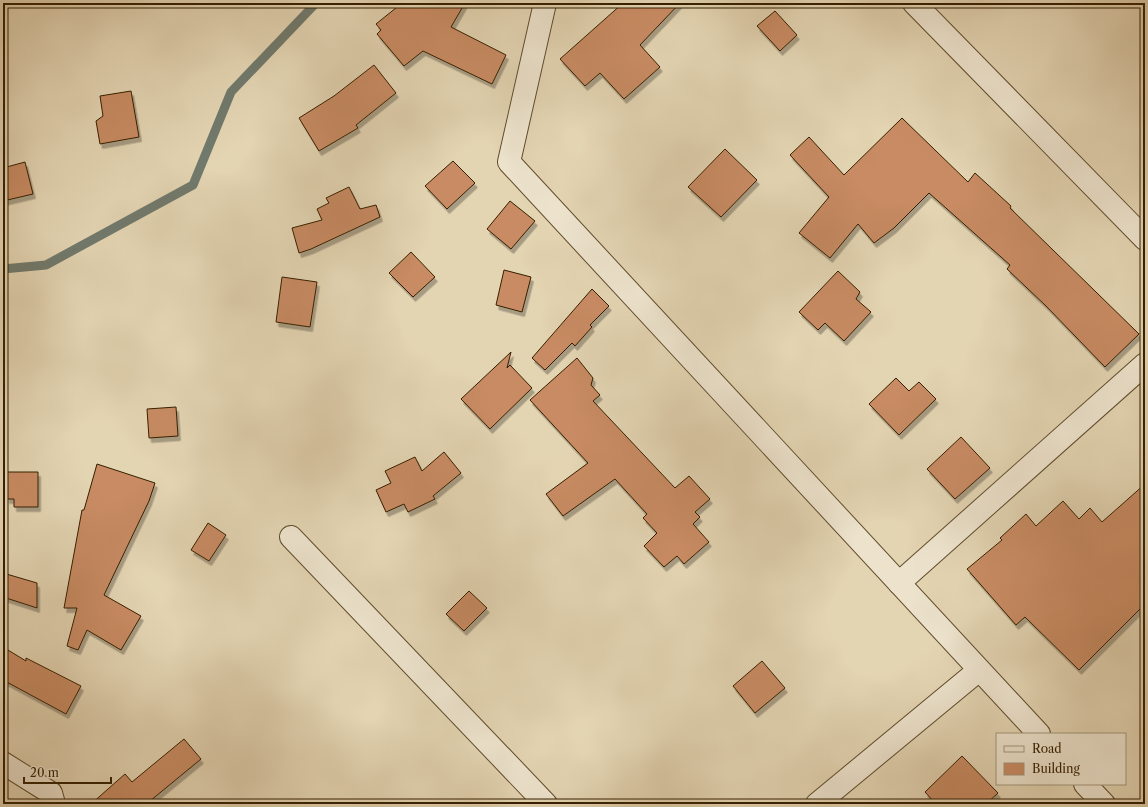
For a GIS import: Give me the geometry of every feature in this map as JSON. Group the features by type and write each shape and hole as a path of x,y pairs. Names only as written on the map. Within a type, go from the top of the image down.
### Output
{"street":[{"path":"545,3 509,162 1038,733"},
{"path":"914,3 1145,240"},
{"path":"899,583 1145,364"},
{"path":"291,537 546,804"},
{"path":"817,804 979,670"},
{"path":"3,763 51,793 54,804"},
{"path":"1086,785 1104,804"}],"building":[{"path":"402,3 465,3 451,27 506,55 492,84 423,51 404,66 377,34 381,30 376,24"},
{"path":"623,3 680,3 640,45 660,67 624,99 600,73 585,86 560,59"},
{"path":"775,11 797,35 780,51 757,26"},
{"path":"374,65 396,93 356,125 358,128 319,151 299,118 334,96"},
{"path":"131,91 139,137 100,144 96,121 103,116 100,96"},
{"path":"902,118 968,182 975,173 1011,206 1010,208 1139,334 1105,367 1046,306 1007,269 1010,265 929,193 894,228 874,243 858,224 830,258 799,233 829,197 790,155 809,137 844,175"},
{"path":"725,149 757,180 721,217 688,187"},
{"path":"453,161 475,183 447,209 425,186"},
{"path":"25,162 33,194 3,201 3,168"},
{"path":"349,187 360,209 376,205 380,217 311,249 299,253 292,228 322,220 317,209 329,203 326,198"},
{"path":"510,201 535,221 511,249 487,229"},
{"path":"411,252 435,277 413,297 389,273"},
{"path":"504,270 531,277 522,312 496,305"},
{"path":"838,271 860,292 856,299 871,312 844,341 825,323 818,330 799,312"},
{"path":"282,277 317,282 310,327 276,322"},
{"path":"592,289 609,306 590,325 592,327 575,346 572,343 545,370 532,358"},
{"path":"511,352 507,368 510,365 532,388 490,429 461,399"},
{"path":"577,358 593,378 591,385 600,395 593,401 675,488 689,476 710,499 695,512 700,517 693,524 709,542 684,564 677,556 664,567 644,546 657,533 643,518 647,514 615,479 563,516 546,494 588,463 530,400"},
{"path":"896,378 909,391 919,382 936,399 899,435 869,404"},
{"path":"176,407 178,436 149,438 147,409"},
{"path":"961,437 990,468 955,499 927,469"},
{"path":"444,452 461,473 433,496 435,499 408,512 404,504 386,512 376,490 391,483 385,471 415,457 422,471"},
{"path":"97,464 155,483 149,501 104,595 141,616 121,650 87,630 78,650 67,646 77,608 64,608 82,510 84,510"},
{"path":"6,472 38,472 38,507 14,507 14,499 7,499"},
{"path":"1145,484 1145,604 1079,670 1025,617 1016,625 967,569 1002,540 1000,538 1026,514 1036,526 1063,501 1079,519 1090,508 1102,522"},
{"path":"208,523 226,535 209,561 191,550"},
{"path":"3,573 37,583 37,608 3,597"},
{"path":"469,591 487,608 464,631 446,614"},
{"path":"3,647 26,661 26,658 81,686 66,714 3,680"},
{"path":"762,661 785,688 755,713 733,686"},
{"path":"184,739 201,759 150,801 152,804 91,804 125,774 132,782"},
{"path":"962,756 998,793 986,804 936,804 925,792"}],"waterway":[{"path":"3,269 46,265 193,185 231,92 316,3"}]}
